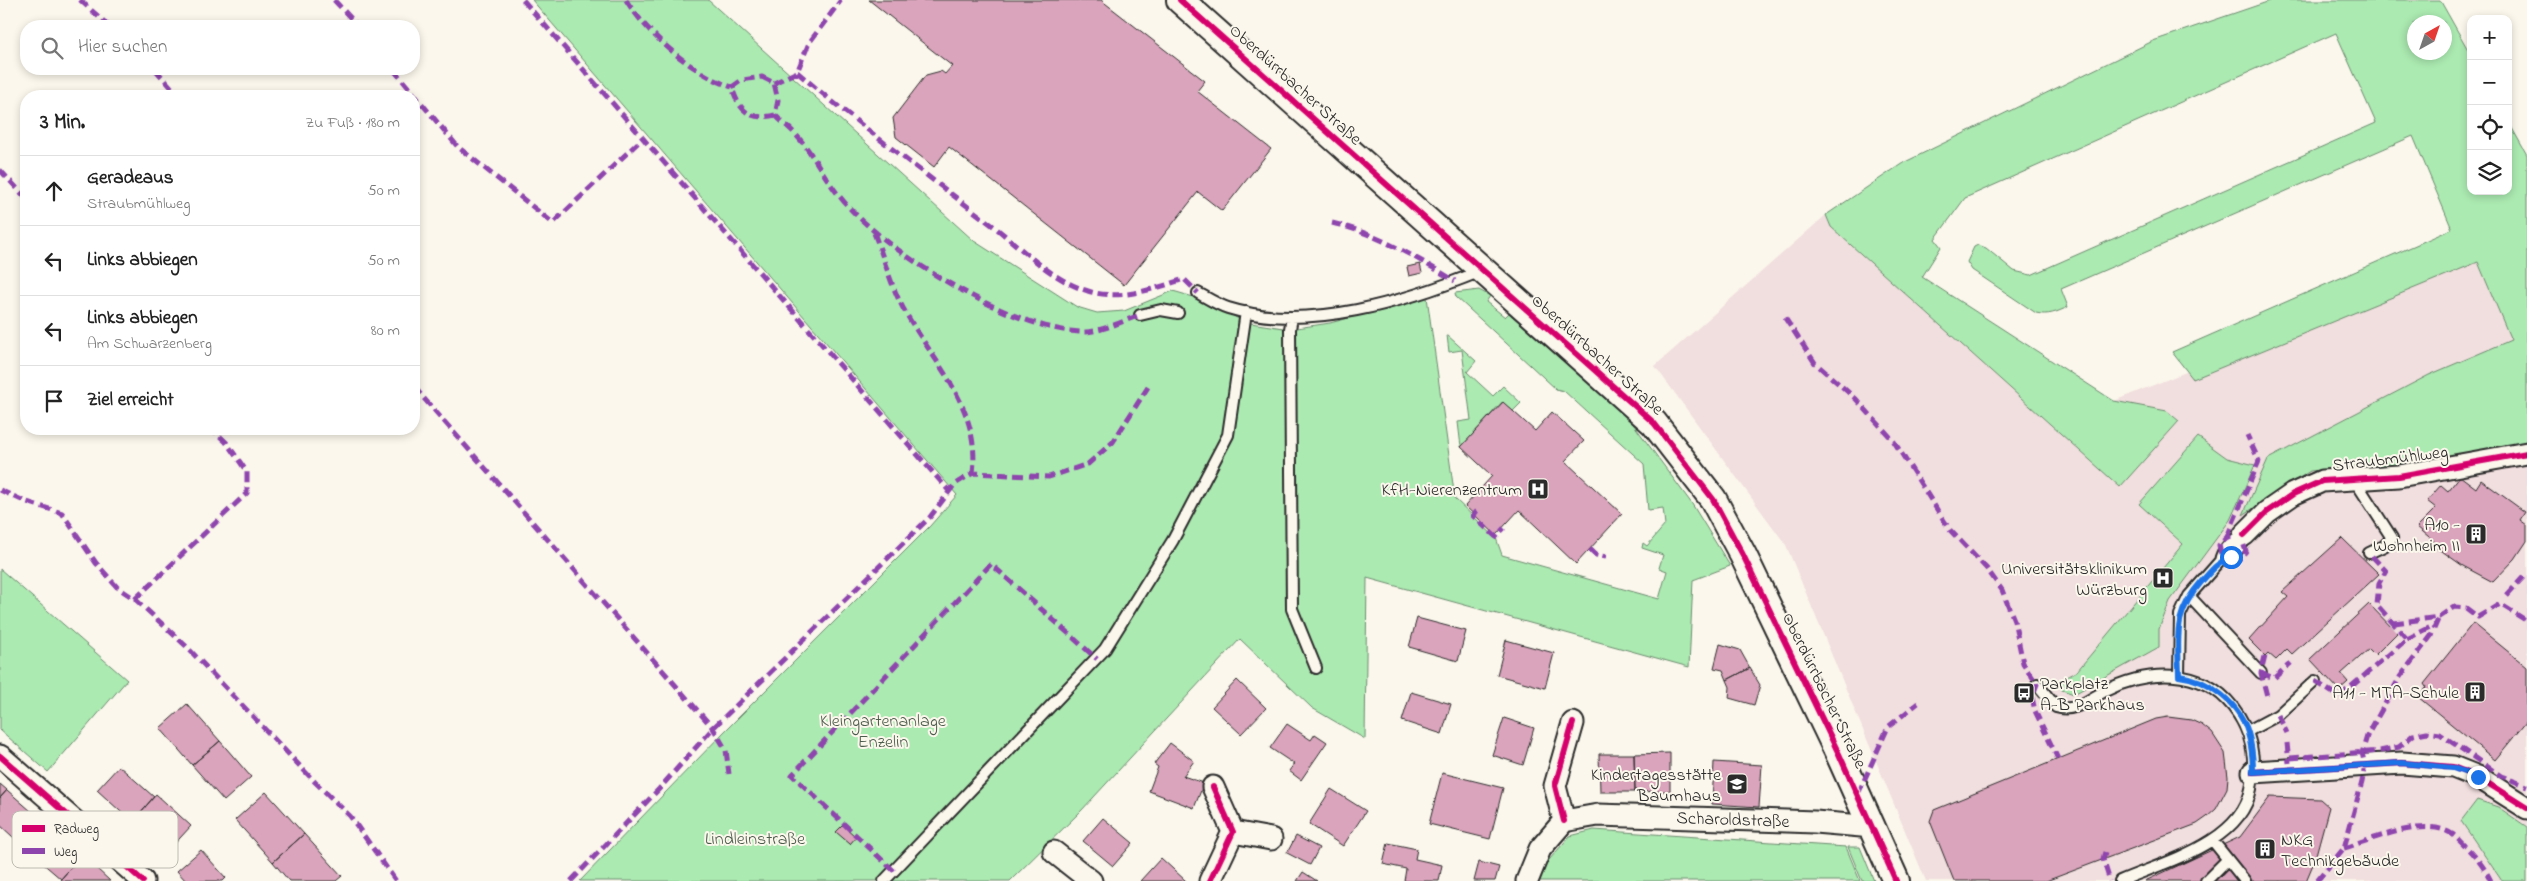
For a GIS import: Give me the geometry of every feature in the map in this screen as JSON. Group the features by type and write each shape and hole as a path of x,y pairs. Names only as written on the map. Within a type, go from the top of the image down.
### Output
{"street":[{"name":"Oberdürrbacher Straße","path":"1180,0 1654,424 1713,499 1743,555 1873,827 1896,881"},
{"name":"Straubmühlweg","path":"2244,535 2267,512 2293,494 2322,481 2399,476 2527,453"},
{"path":"1527,881 1540,849 1564,821 1555,786 1573,723"},
{"path":"0,756 63,811"},
{"path":"2253,772 2402,763 2453,768 2478,777 2527,808"},
{"path":"1210,881 1233,832 1213,787"},
{"name":"Scharoldstraße","path":"1564,821 1598,815 1815,822 1873,827"},
{"path":"1233,832 1271,839"},
{"path":"1054,852 1091,881"},
{"path":"128,868 143,881"}],"lane":[{"path":"1198,293 1228,308 1246,312 1292,317 1344,313 1430,290 1483,271"},
{"path":"1140,316 1161,310 1178,313"},
{"path":"884,881 1097,659 1110,640 1173,540 1228,435 1246,312"},
{"path":"1292,317 1290,329 1292,609 1316,668"},
{"path":"2353,479 2392,538 2384,546 2369,553"},
{"name":"Straubmühlweg","path":"2179,676 2180,614 2189,596 2220,561 2231,558 2244,543 2244,535"},
{"path":"2189,596 2261,673"},
{"path":"2037,684 2056,707 2071,709 2105,691 2138,678 2192,677 2218,692 2230,704 2248,731 2252,751 2253,772 2251,791 2241,813 2232,825 2212,841 2120,881"},
{"path":"2248,731 2278,715 2315,681"},
{"path":"2212,841 2245,881"},
{"path":"2206,881 2227,860"}],"shaded area":[{"name":"Universitätsklinikum Würzburg","path":"1826,215 2114,401 2486,251 2527,291 2527,827 2498,807 2461,821 2502,881 1926,881 1786,545 1655,366"}],"green space":[{"path":"532,0 708,0 974,241 1077,307 1097,313 1124,311 1173,291 1207,301 1244,322 1290,329 1330,323 1427,297 1455,499 1496,538 1502,555 1659,599 1667,571 1659,568 1663,555 1642,548 1643,543 1647,546 1665,525 1663,508 1648,510 1644,464 1564,391 1556,389 1456,297 1455,293 1479,290 1490,296 1486,302 1505,317 1509,313 1631,421 1692,504 1730,566 1693,580 1689,667 1367,578 1365,739 1312,708 1240,639 1081,811 1010,881 580,881 723,733 930,526 957,495"},
{"path":"2273,0 2440,0 2448,15 2407,15 2407,60 2452,60 2452,21 2467,48 2467,195 2512,195 2512,128 2527,155 2527,445 2370,472 2349,467 2310,471 2243,515 2268,459 2429,375 2511,340 2478,262 2193,379 2172,352 2452,229 2413,136 2061,289 2068,307 2052,313 2036,313 1972,270 1967,262 1974,247 1978,245 1986,248 2014,271 2031,275 2376,123 2336,33 1965,198 1935,239 1941,247 1922,277 2114,401 2167,411 2179,421 2120,487 1831,227 1826,215 1903,163 2153,41"},
{"path":"1447,335 1476,361 1467,372 1493,396 1503,386 1521,403 1513,411 1502,402 1461,447 1458,422 1471,420 1462,350 1449,352"},
{"path":"2198,437 2227,458 2255,465 2230,520 2170,601 2159,629 2159,647 2074,694 2062,690 2057,682 2077,671 2183,544 2139,504"},
{"path":"0,569 127,680 48,772 0,730"},
{"path":"2477,800 2498,807 2527,827 2527,881 2502,881 2461,821"},
{"path":"1594,830 1846,847 1860,881 1536,881 1541,869 1570,836"},
{"path":"1848,847 1860,847 1874,881 1862,881"}],"building":[{"path":"869,0 1101,0 1205,81 1197,91 1271,149 1222,211 1198,192 1124,285 949,147 934,167 896,137 893,118 926,75 941,71 945,74 952,66"},
{"path":"1420,264 1422,273 1409,276 1407,267"},
{"name":"KfH-Nierenzentrum","path":"1503,402 1535,431 1552,412 1584,441 1565,461 1622,514 1576,564 1519,510 1496,535 1465,506 1492,476 1461,447"},
{"name":"A10 - Wohnheim II","path":"2460,476 2476,488 2481,480 2525,512 2520,520 2527,525 2527,541 2515,559 2493,582 2463,566 2432,544 2434,541 2417,527 2436,508 2427,501 2441,485 2448,491"},
{"path":"2342,538 2379,574 2292,654 2287,649 2276,660 2268,653 2265,656 2249,640 2288,597 2282,592"},
{"path":"2369,604 2397,633 2375,655 2369,649 2341,674 2348,682 2339,690 2310,659"},
{"path":"1417,618 1466,631 1458,661 1409,647"},
{"name":"A11 - MTA-Schule","path":"2473,623 2527,667 2527,721 2495,760 2418,697 2426,687 2424,684"},
{"path":"1506,640 1554,653 1545,688 1497,675"},
{"path":"1720,644 1740,650 1750,668 1727,680 1723,670 1714,668"},
{"path":"1750,668 1760,685 1754,705 1729,698 1730,687 1727,680"},
{"path":"1237,680 1266,708 1241,734 1212,707"},
{"path":"1411,692 1451,704 1442,734 1402,721"},
{"path":"187,704 220,741 192,765 160,728"},
{"path":"2168,717 2191,720 2202,725 2212,733 2225,753 2228,777 2227,788 2216,809 2207,817 2197,824 2046,881 1954,881 1930,821 1934,810 2156,719"},
{"path":"1504,718 1534,728 1523,765 1492,755"},
{"path":"1287,724 1311,740 1315,734 1327,742 1301,780 1289,771 1294,764 1270,748"},
{"path":"220,741 251,777 224,801 192,765"},
{"path":"1170,743 1194,761 1183,776 1204,783 1194,808 1149,791 1158,767 1154,764"},
{"path":"1670,753 1670,791 1635,792 1634,754"},
{"path":"1599,754 1634,754 1635,792 1600,792"},
{"name":"Kindertagesstätte Baumhaus","path":"1714,762 1762,765 1759,807 1712,804"},
{"path":"119,766 154,797 142,811 120,811 97,790"},
{"path":"1442,773 1503,788 1490,839 1429,824"},
{"path":"0,784 7,790 0,798"},
{"path":"1331,789 1366,811 1343,846 1309,824"},
{"path":"7,790 31,811 12,811 12,836 0,825 0,798"},
{"path":"266,792 304,834 273,862 235,820"},
{"path":"156,794 175,811 142,811"},
{"name":"NKG Technikgebäude","path":"2270,797 2320,799 2329,807 2314,862 2306,881 2145,881 2240,837"},
{"path":"178,814 191,826 178,840"},
{"path":"1103,818 1133,843 1113,866 1083,841"},
{"path":"843,825 856,837 850,844 836,832"},
{"path":"304,834 342,876 336,881 289,881 273,862"},
{"path":"1296,836 1319,848 1310,865 1287,853"},
{"path":"1388,843 1417,849 1415,859 1442,865 1439,881 1404,881 1406,869 1383,864"},
{"path":"201,850 226,878 223,881 186,881 177,871"},
{"path":"1161,858 1186,881 1140,881"},
{"path":"1479,862 1499,867 1495,881 1474,881"},
{"path":"48,868 71,868 61,879"},
{"path":"71,868 96,868 110,881 63,881 61,879"},
{"path":"1303,872 1317,881 1297,881"}],"marked path":[{"path":"80,0 102,20"},
{"path":"334,0 352,20"},
{"path":"523,0 949,491"},
{"path":"626,0 646,26 672,51 687,63 717,81 732,87"},
{"path":"774,83 797,72 809,43 841,0"},
{"path":"797,72 868,130 1060,279 1088,291 1112,295 1137,292 1184,279 1198,293"},
{"path":"160,75 174,90"},
{"path":"398,75 410,90"},
{"path":"762,77 774,83 778,100 775,115 766,117 752,115 742,108 732,87 742,80 762,77"},
{"path":"420,101 458,147 553,223 643,138"},
{"path":"775,115 803,143 835,191 861,219 887,242 953,286 1025,319 1057,329 1093,331 1140,315"},
{"path":"0,170 20,192"},
{"path":"1332,223 1348,227 1380,240 1411,255 1455,281"},
{"path":"874,233 903,308 952,386 962,406 970,427 974,449 973,473"},
{"path":"1785,318 1815,363 1856,399 1893,440 1950,530 1987,569 2002,590 2014,620 2023,663 2037,684 2032,697 2035,711 2058,759"},
{"path":"571,881 659,789 713,728 930,517 955,484 973,473 1049,477 1088,464 1113,442 1148,387"},
{"path":"420,394 713,728 726,750 729,774"},
{"path":"135,599 247,493 247,472 226,442 218,435"},
{"path":"2227,537 2259,461 2247,435"},
{"path":"0,490 24,501 62,513 96,563 117,587 135,599 186,646 315,782 350,816 396,881"},
{"path":"1477,511 1473,516 1496,537 1504,528"},
{"path":"2221,554 2219,545 2227,537 2236,537"},
{"path":"2231,558 2239,559 2246,551 2243,543"},
{"path":"1590,549 1596,555 1606,557"},
{"path":"2315,681 2339,697 2407,639 2377,605 2379,583 2386,571 2369,553"},
{"path":"894,871 792,775 991,564 1097,659"},
{"path":"2507,595 2527,573"},
{"path":"2394,623 2439,617 2454,607 2466,608 2478,617 2500,604 2527,621"},
{"path":"2317,881 2344,848 2362,782 2365,765 2362,753 2367,736 2400,677 2431,636 2439,617"},
{"path":"2407,639 2435,625"},
{"path":"2265,656 2261,673 2267,696"},
{"path":"2261,673 2274,678 2291,663"},
{"path":"1858,794 1888,727 1918,703"},
{"path":"2278,715 2287,733"},
{"path":"2290,758 2380,751 2399,747 2413,735 2427,732 2440,734 2501,776 2527,786"},
{"path":"2287,743 2289,763"},
{"path":"2344,848 2383,835 2413,828 2428,827 2441,829 2454,835 2470,851 2491,881"},
{"path":"2105,852 2103,859 2110,881"}],"cycle path":[{"path":"1180,0 1654,423 1713,499 1743,555 1839,754 1896,881"},
{"path":"2244,535 2267,512 2293,494 2322,481 2399,476 2527,453"},
{"path":"1564,821 1555,786 1573,723"},
{"path":"0,756 63,811"},
{"path":"2253,772 2402,763 2453,767 2478,777 2527,808"},
{"path":"1210,881 1233,832 1213,787"},
{"path":"128,868 143,881"}],"place":[{"name":"KfH-Nierenzentrum","path":"1538,489"},
{"name":"A10 - Wohnheim II","path":"2476,534"},
{"name":"Universitätsklinikum Würzburg","path":"2163,578"},
{"name":"A11 - MTA-Schule","path":"2475,692"},
{"name":"Parkplatz A-B Parkhaus","path":"2024,693"},
{"name":"Kindertagesstätte Baumhaus","path":"1737,784"},
{"name":"NKG Technikgebäude","path":"2265,849"}],"route":[{"path":"2231,557 2220,561 2189,596 2180,614 2178,636 2179,676 2192,677 2218,692 2241,717 2248,731 2252,751 2253,772 2402,763 2453,768 2478,777"}],"park label":[{"name":"Kleingartenanlage Enzelin","path":"883,730"},
{"name":"Lindleinstraße","path":"755,838"}]}
